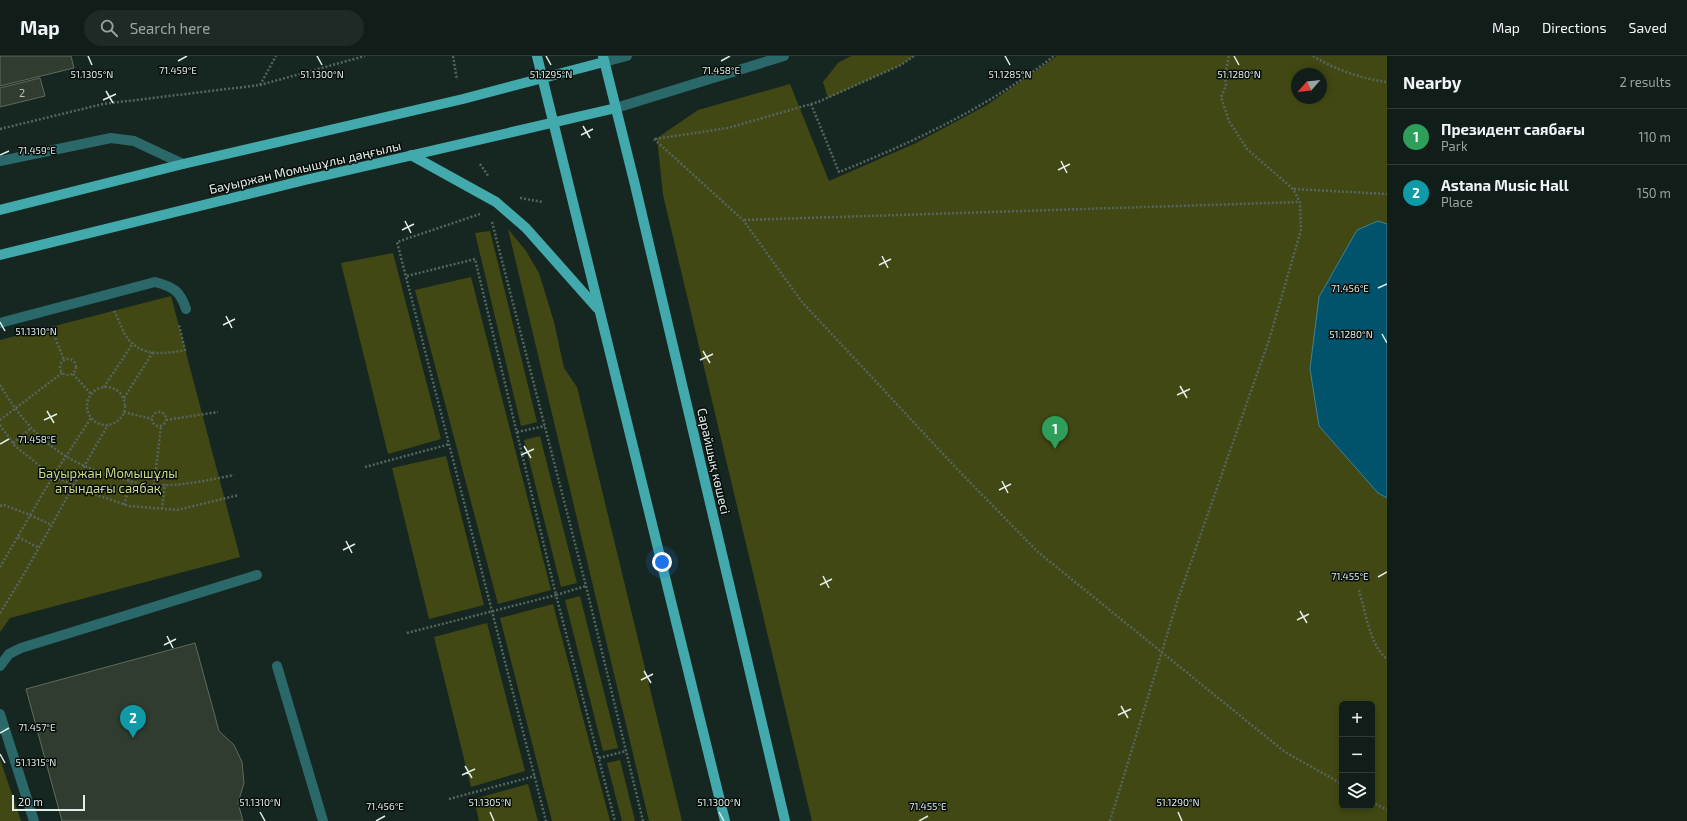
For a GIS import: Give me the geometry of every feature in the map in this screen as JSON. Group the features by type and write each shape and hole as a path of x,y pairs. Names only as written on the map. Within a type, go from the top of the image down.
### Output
{"main road":[{"path":"537,56 725,821"},
{"path":"0,210 183,164 542,79 603,59"},
{"name":"Сарайшық көшесі","path":"603,59 763,723 785,821"},
{"name":"Бауыржан Момышұлы даңғылы","path":"0,255 411,155 616,108"},
{"path":"411,155 496,202 526,228 599,309"}],"street":[{"path":"603,59 627,56"},
{"path":"616,108 784,56"},
{"path":"0,161 111,138 134,142 183,164"},
{"path":"0,323 156,282 170,286 182,297 186,309"},
{"path":"0,666 10,654 21,648 257,575"},
{"path":"277,666 323,821"},
{"path":"0,714 34,821"}],"path":[{"path":"260,85 276,56"},
{"path":"0,129 103,104 260,85 365,56"},
{"path":"452,56 458,80"},
{"path":"914,56 901,65 811,104 728,128 654,139 743,220 802,302 968,480 1038,552 1162,654 1285,752 1339,782"},
{"path":"811,104 840,172 893,150 987,102 1054,56"},
{"path":"1110,821 1178,599 1269,340 1301,230 1300,202 1293,189 1247,149 1229,121 1222,97 1226,86 1225,74 1229,56"},
{"path":"1313,56 1371,80 1387,82"},
{"path":"1293,189 1387,194"},
{"path":"743,220 1300,202"},
{"path":"482,213 398,242 546,821"},
{"path":"491,219 586,586 643,821"},
{"path":"407,276 475,259 556,595 615,821"},
{"path":"107,312 121,309"},
{"path":"114,311 128,338 140,350 164,354 185,350 177,319"},
{"path":"44,329 58,325"},
{"path":"51,327 64,360"},
{"path":"104,387 133,343"},
{"path":"124,398 153,352"},
{"path":"70,359 74,362 76,370 73,374 67,376 62,372 60,366 64,360 70,359"},
{"path":"0,420 62,372"},
{"path":"73,374 91,394"},
{"path":"0,385 15,409 31,428 66,457 101,473 145,485 187,484 234,475"},
{"path":"0,613 75,486 84,465 108,426 120,420 124,412 124,398 113,388 104,387 91,394 87,406 91,418 101,425 108,426"},
{"path":"124,412 152,418"},
{"path":"152,418 154,414 159,412 165,415 166,420"},
{"path":"154,485 161,426 166,420 218,412"},
{"path":"0,567 53,476 91,418"},
{"path":"152,418 154,424 161,426"},
{"path":"0,425 13,443 53,476 124,505 177,510 239,495"},
{"path":"517,432 545,426"},
{"path":"13,443 31,428"},
{"path":"365,467 450,444"},
{"path":"124,505 131,481"},
{"path":"162,509 164,484"},
{"path":"0,506 4,505 52,525"},
{"path":"18,537 39,548"},
{"path":"407,634 586,586"},
{"path":"1359,590 1375,644 1382,655 1387,658"},
{"path":"599,758 626,750"},
{"path":"449,799 534,776"},
{"path":"1375,804 1387,810"}],"green space":[{"path":"851,56 914,56 901,65 828,98 823,82 838,63"},
{"path":"1057,56 1387,56 1387,821 812,821 663,195 657,138 698,110 790,84 829,181 916,143 987,105"},
{"path":"508,229 526,251 539,273 554,322 564,368 577,387 682,821 649,821"},
{"path":"490,231 537,422 521,426 475,233"},
{"path":"393,253 441,439 388,454 341,263"},
{"path":"471,277 551,590 498,604 415,290"},
{"name":"Бауыржан Момышұлы атындағы саябақ","path":"171,296 240,557 10,618 0,632 0,340"},
{"path":"540,436 577,583 561,587 524,440"},
{"path":"446,456 484,605 429,619 392,468"},
{"path":"580,596 618,748 603,751 565,600"},
{"path":"553,604 610,821 552,821 500,618"},
{"path":"487,623 525,771 471,787 434,637"},
{"path":"0,759 21,821 0,821"},
{"path":"620,760 635,821 622,821 607,763"},
{"path":"528,784 538,821 479,821 474,799"}],"water":[{"path":"1378,221 1387,224 1387,498 1378,493 1319,426 1310,369 1319,297 1357,230"}],"building":[{"path":"0,56 71,56 74,68 0,86"},
{"path":"40,78 45,96 0,107 0,88"},
{"path":"195,643 219,731 234,745 242,762 244,783 238,803 243,821 62,821 26,689"}],"place":[{"name":"Президент саябағы","path":"1055,449"},
{"name":"Astana Music Hall","path":"133,738"}]}
